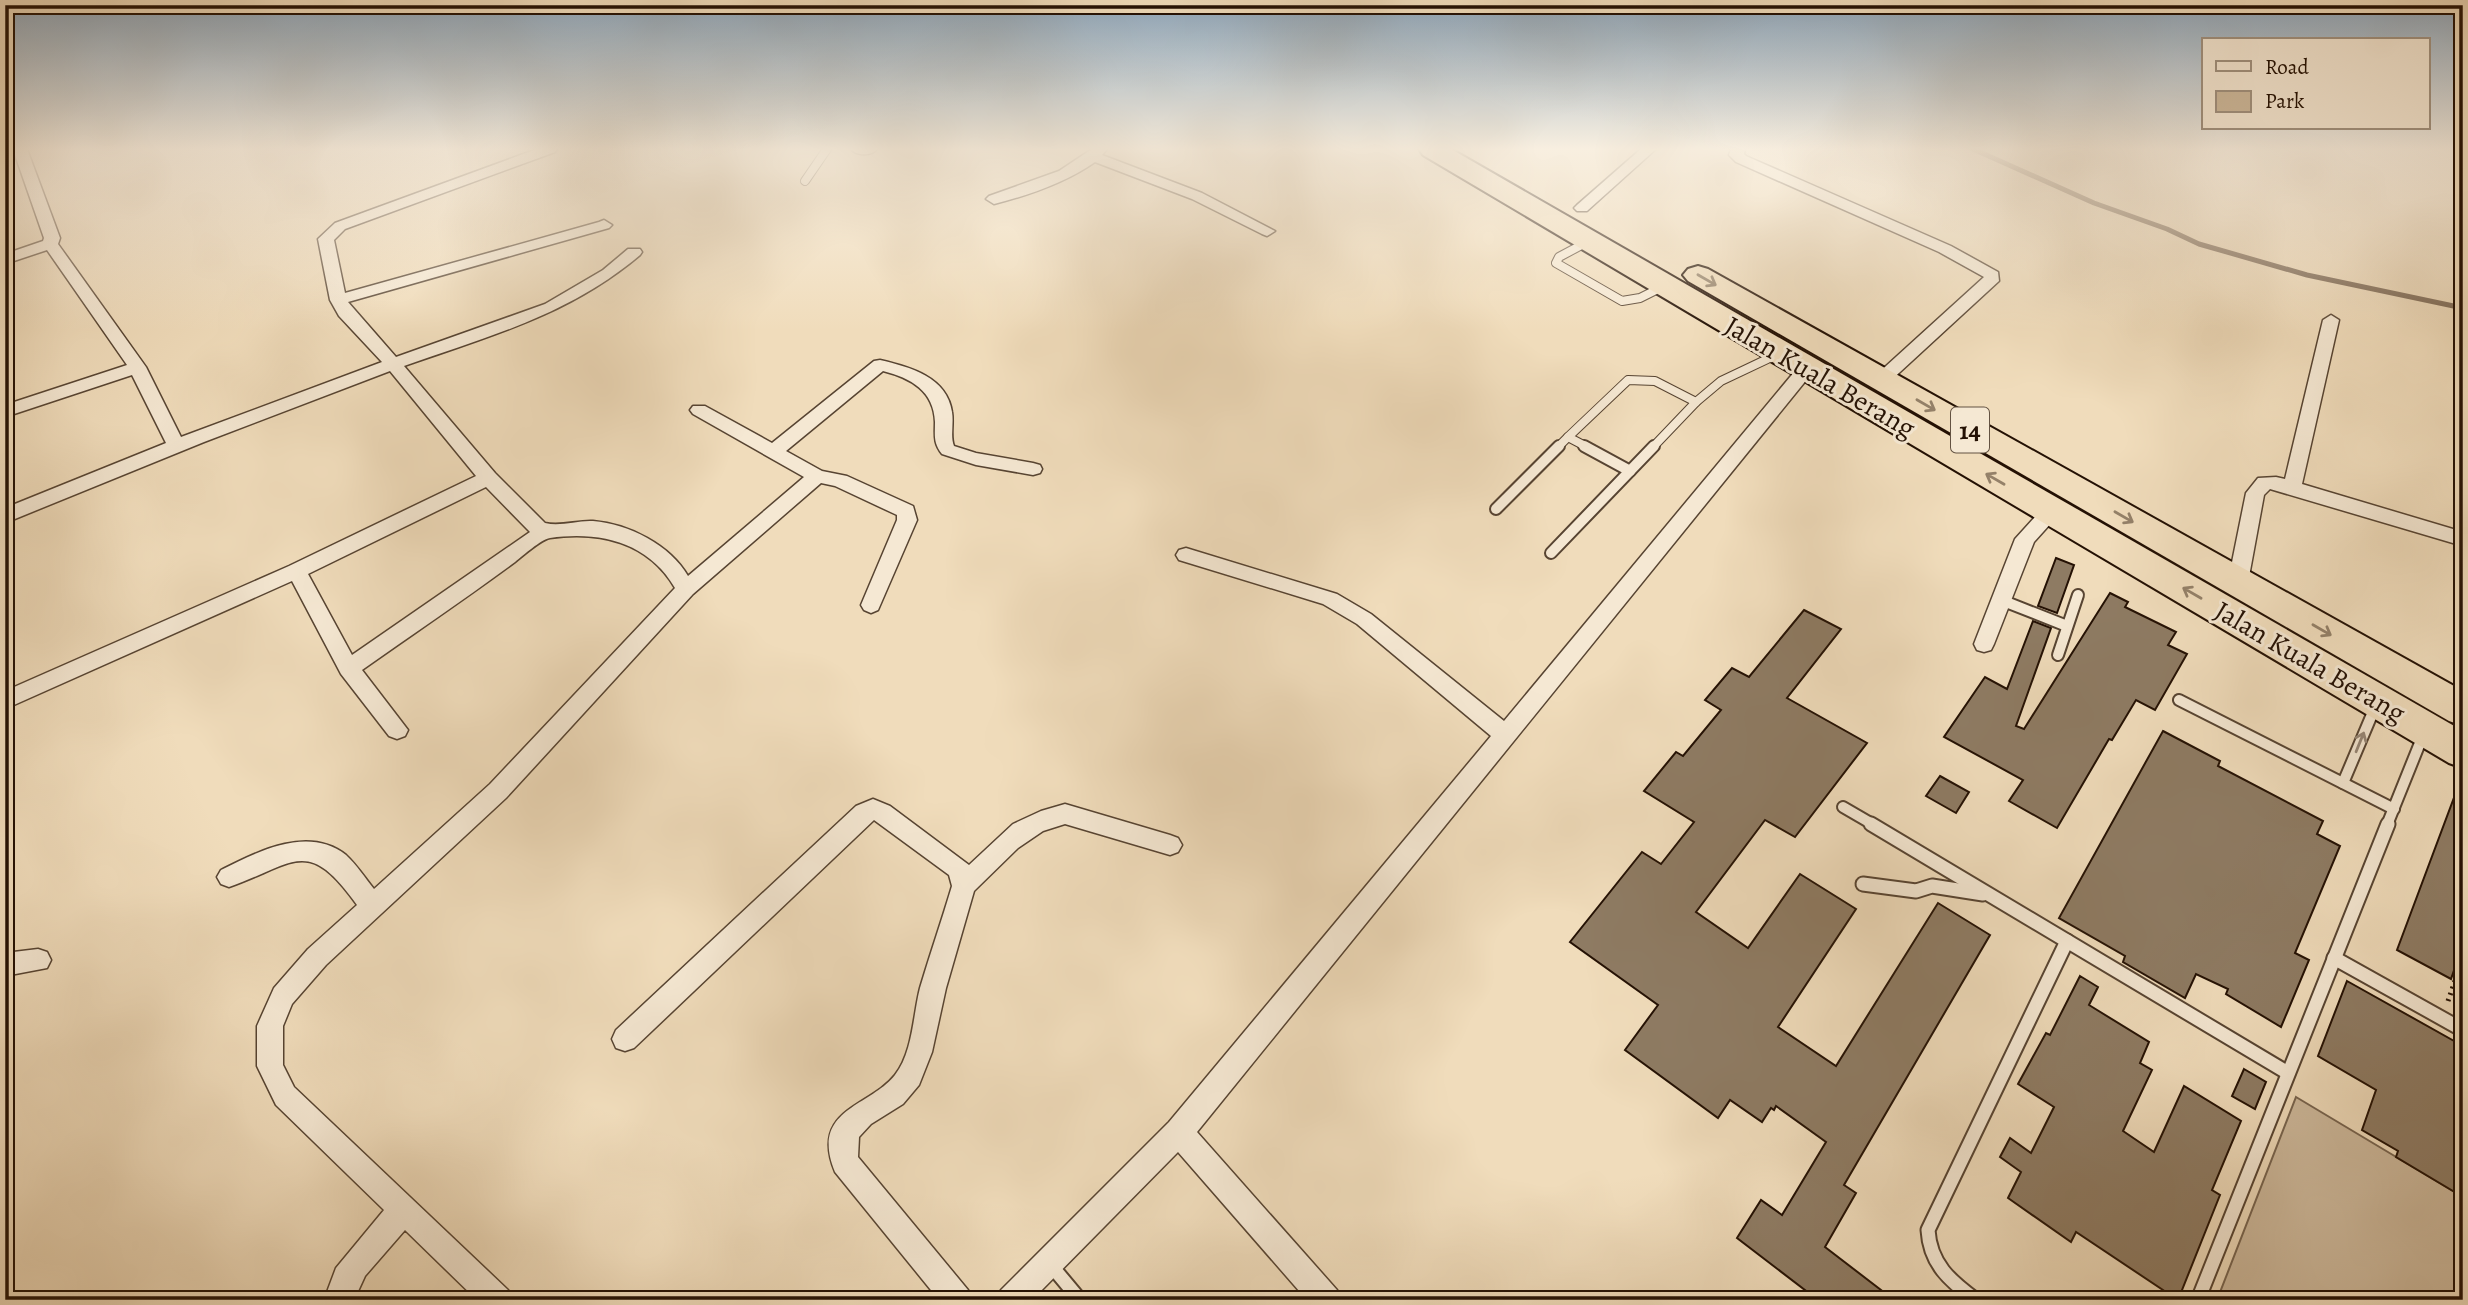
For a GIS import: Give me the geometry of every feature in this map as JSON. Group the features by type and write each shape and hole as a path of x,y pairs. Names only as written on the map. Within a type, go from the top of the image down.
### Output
{"highway":[{"name":"Jalan Kuala Berang","path":"1548,210 1881,380 2463,710"},
{"name":"Jalan Kuala Berang","path":"1559,210 1664,286 2463,751"}],"street":[{"path":"42,210 52,236 50,244 136,367 177,447"},
{"path":"379,210 351,220 331,232 327,239 338,300 345,312 393,364 488,478 543,531"},
{"path":"1225,210 1267,231"},
{"path":"1584,229 1600,210"},
{"path":"1856,210 1945,249 1992,275 1991,281 1881,380"},
{"path":"338,300 604,225"},
{"path":"5,259 50,244"},
{"path":"5,516 177,447 567,300 604,277 634,252"},
{"path":"2292,488 2331,320"},
{"path":"1011,1300 1179,1132 1506,735 1793,361"},
{"path":"774,451 880,365 913,374 933,386 943,403 943,441 947,449 959,455 1033,469"},
{"path":"5,411 136,367"},
{"path":"699,410 817,476 840,481 906,512 907,520 871,605"},
{"path":"498,1300 285,1096 270,1066 270,1026 283,996 317,957 498,791 686,589 817,476"},
{"path":"5,701 296,571 488,478"},
{"path":"2238,582 2255,494 2265,483 2292,488 2463,539"},
{"path":"1984,644 2025,539 2052,512"},
{"path":"348,667 443,604 543,531 592,528 613,532 642,544 671,564 686,589"},
{"path":"1186,555 1330,599 1364,619 1506,735"},
{"path":"296,571 348,667 397,730"},
{"path":"625,1040 864,813 873,809 882,813 957,868 963,875 964,886 933,988 914,1066 904,1085 850,1124 841,1142 845,1162 958,1300"},
{"path":"964,886 1008,842 1030,824 1048,816 1065,814 1170,845"},
{"path":"229,877 260,862 283,856 304,852 321,854 335,861 373,907"},
{"path":"5,965 38,960"},
{"path":"1179,1132 1327,1300"},
{"path":"339,1300 339,1291 348,1276 404,1210"}],"lane":[{"path":"1551,553 1696,401 1721,381 1793,361"},
{"path":"1496,509 1628,380 1640,377 1653,379 1696,401"},
{"path":"1568,436 1630,471"},
{"path":"2058,654 2078,595"},
{"path":"2001,600 2067,626"},
{"path":"2179,700 2394,809"},
{"path":"2343,783 2377,701"},
{"path":"2198,1300 2425,729"},
{"path":"1843,807 2288,1073"},
{"path":"1863,884 1916,891 1932,886 1990,895"},
{"path":"1976,1300 1957,1294 1938,1269 1928,1249 1928,1230 2067,941"},
{"path":"2334,958 2463,1030"},
{"path":"1049,1262 1080,1300"}],"green space":[{"path":"2296,1097 2463,1197 2463,1300 2217,1300"}],"building":[{"path":"2056,558 2074,565 2057,613 2038,606"},
{"path":"2110,593 2128,602 2125,607 2176,632 2168,645 2187,654 2155,710 2136,700 2112,740 2109,739 2057,828 2009,801 2023,780 1944,737 1985,677 2007,689 2033,621 2051,628 2016,726 2024,729"},
{"path":"1804,610 1841,629 1787,698 1867,743 1795,837 1765,820 1696,912 1748,948 1800,874 1856,909 1778,1027 1836,1066 1938,903 1990,935 1844,1185 1856,1193 1825,1247 1894,1300 1818,1300 1737,1238 1761,1200 1782,1215 1826,1142 1776,1106 1774,1110 1771,1108 1762,1122 1730,1100 1718,1118 1625,1050 1658,1005 1570,942 1642,852 1661,864 1694,822 1644,791 1676,752 1683,756 1721,710 1705,700 1732,668 1749,677"},
{"path":"2163,731 2220,761 2218,766 2323,821 2317,834 2340,846 2295,953 2309,960 2281,1027 2226,994 2228,989 2196,974 2185,998 2123,962 2125,956 2059,918"},
{"path":"1940,776 1969,792 1956,813 1926,796"},
{"path":"2461,779 2463,944 2451,979 2397,950"},
{"path":"2080,976 2098,987 2089,1005 2149,1042 2140,1063 2152,1070 2123,1131 2154,1152 2184,1086 2241,1121 2212,1190 2220,1195 2178,1300 2076,1232 2071,1242 2008,1198 2021,1172 2000,1157 2010,1138 2031,1153 2054,1107 2018,1084 2046,1033 2050,1035"},
{"path":"2347,981 2463,1046 2463,1197 2396,1157 2398,1151 2362,1130 2376,1090 2318,1056"},
{"path":"2244,1069 2266,1082 2255,1109 2232,1096"}],"waterway":[{"path":"2113,210 2199,244 2307,275 2463,308"}]}
